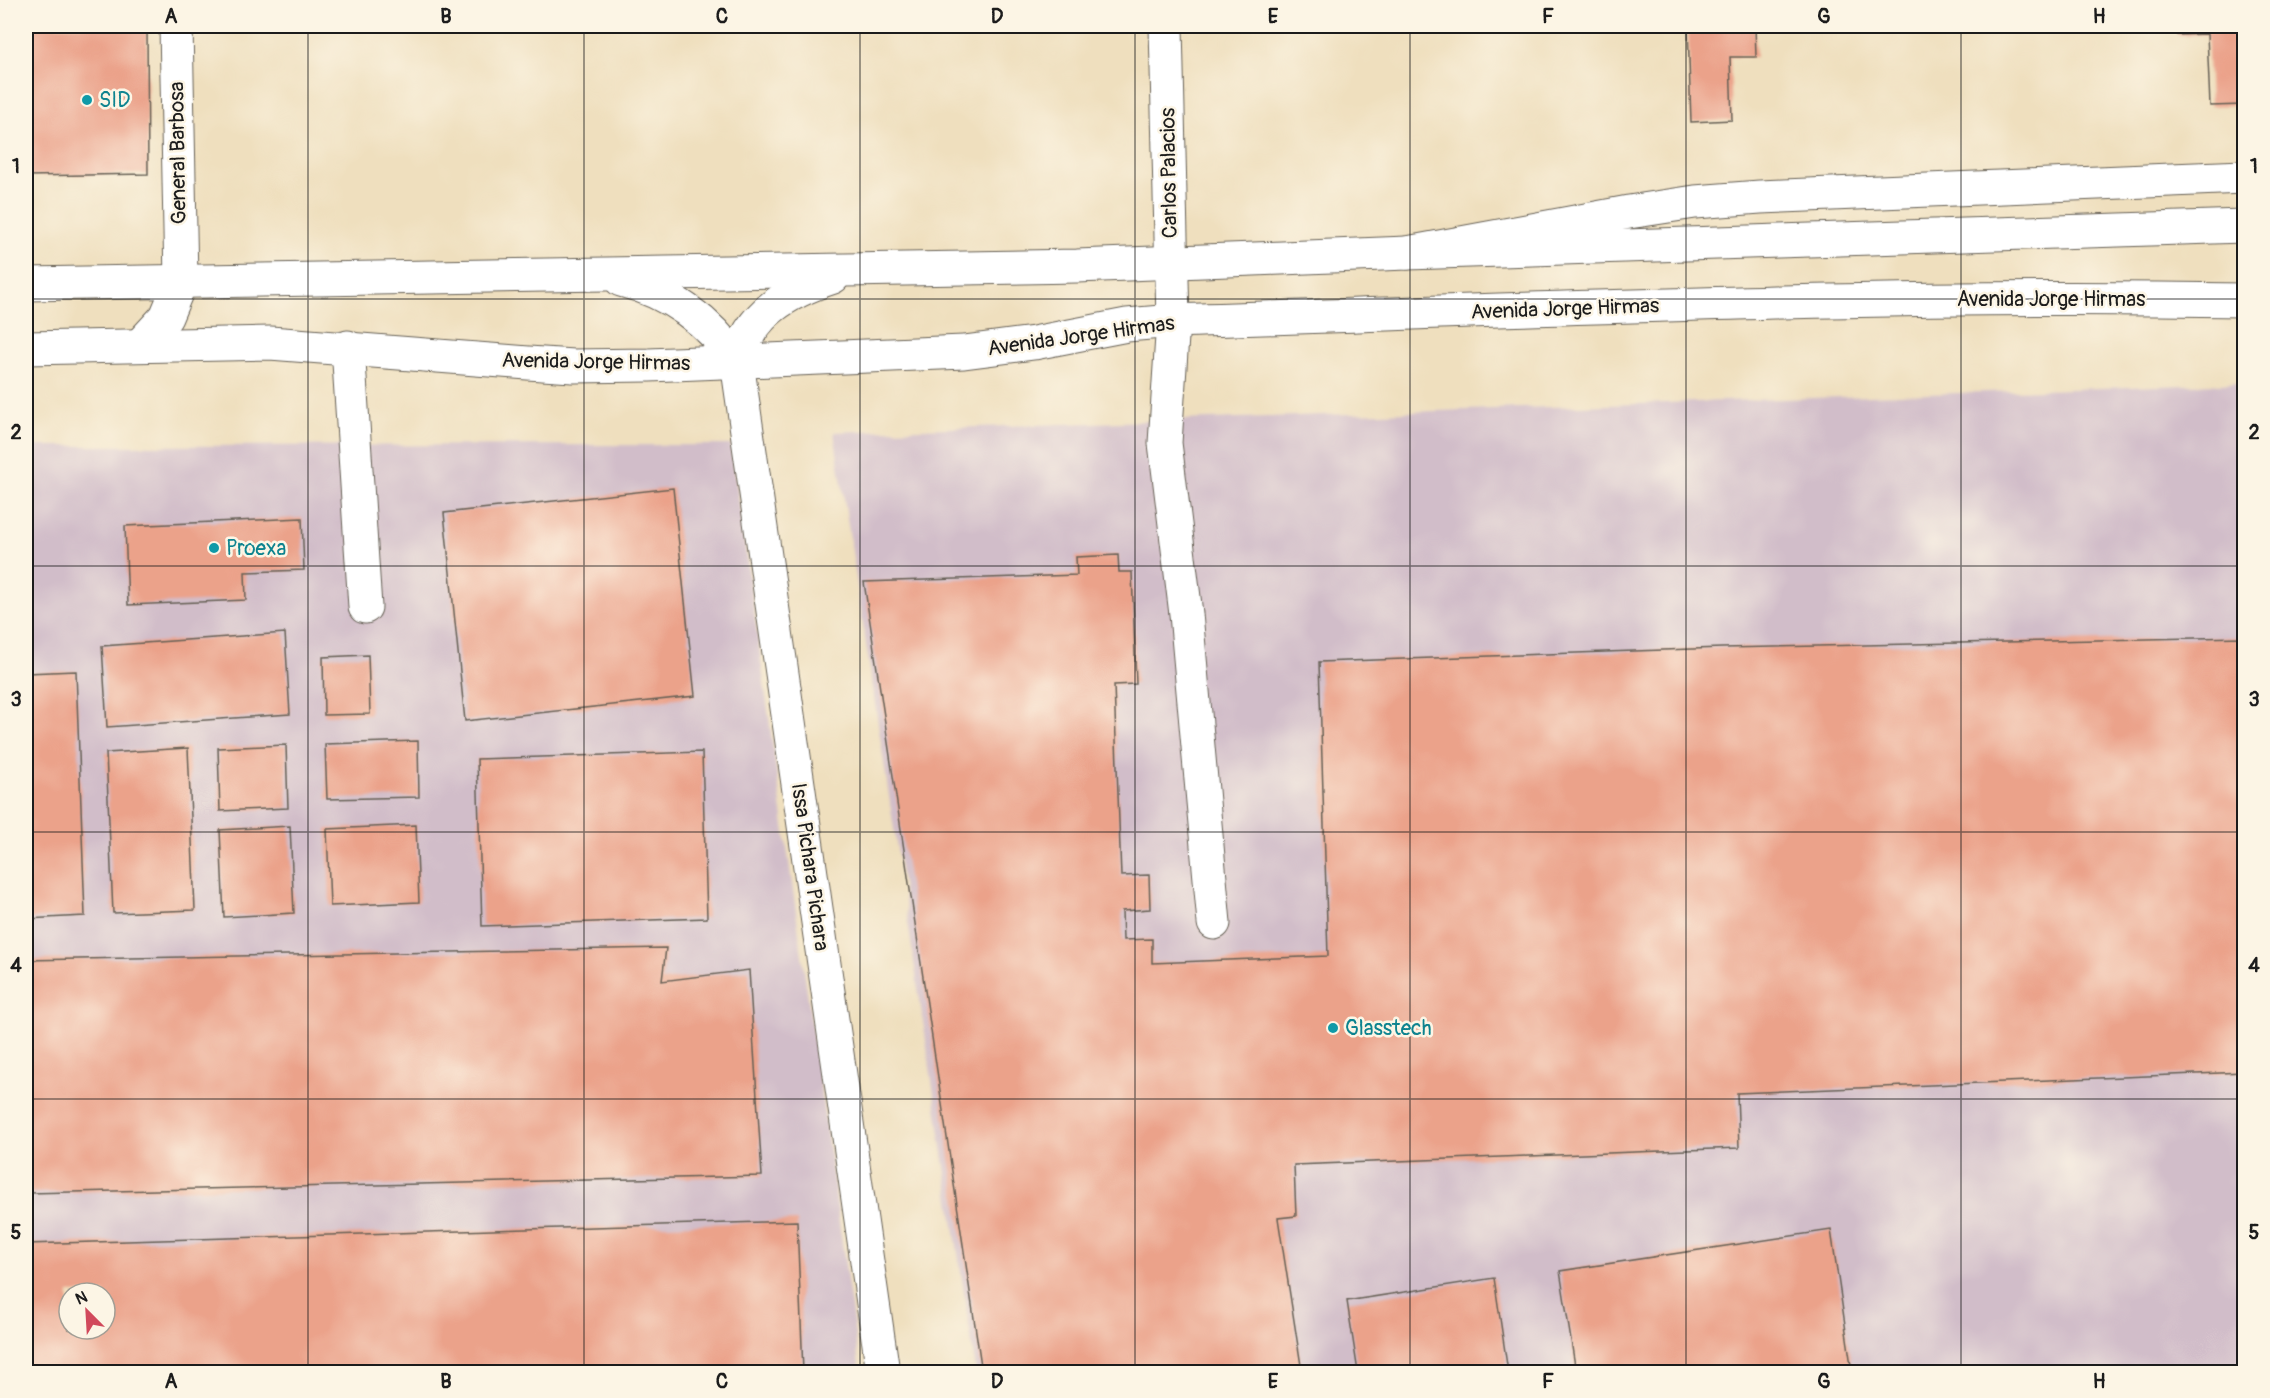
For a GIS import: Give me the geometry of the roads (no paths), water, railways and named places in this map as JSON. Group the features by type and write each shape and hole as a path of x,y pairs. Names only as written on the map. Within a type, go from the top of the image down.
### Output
{"street":[{"name":"General Barbosa","path":"176,26 181,281"},
{"name":"Carlos Palacios","path":"1166,26 1173,321 1165,443 1186,614 1214,923"},
{"path":"1407,253 1695,202 1772,196 2244,177"},
{"path":"26,284 850,271 1171,263 1407,253 2244,226"},
{"path":"737,362 741,345 750,329 773,306 818,282 850,271"},
{"path":"599,275 651,290 675,303 710,328 737,362"},
{"path":"141,344 166,316 181,281"},
{"name":"Avenida Jorge Hirmas","path":"26,348 270,343 348,347 573,366 737,362 964,352 1043,341 1127,325 1173,321 2080,297 2244,300"},
{"path":"348,347 365,607"},
{"name":"Issa Pichara Pichara","path":"737,362 883,1372"}],"place":[{"name":"SID","path":"87,100"},
{"name":"Proexa","path":"214,548"},
{"name":"Glasstech","path":"1333,1028"}]}
